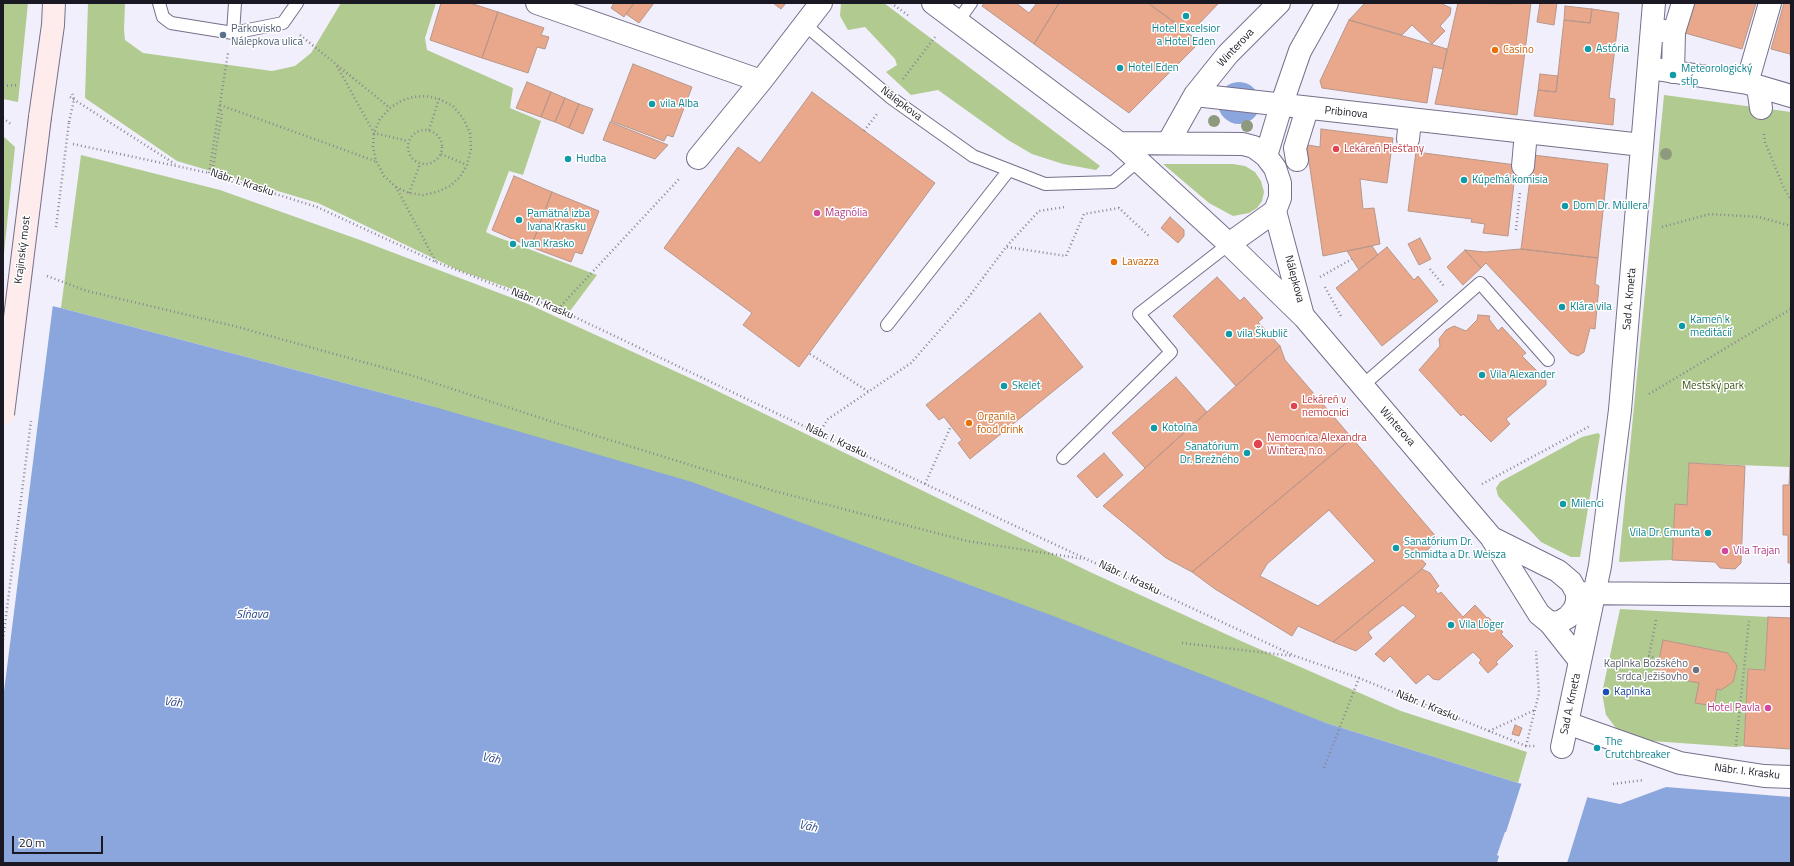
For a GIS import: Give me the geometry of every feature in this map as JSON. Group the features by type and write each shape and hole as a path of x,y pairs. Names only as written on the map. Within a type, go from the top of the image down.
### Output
{"main road":[{"name":"Krajinský most","path":"3,414 43,86 53,25 54,3"}],"street":[{"path":"537,3 761,81"},
{"path":"698,158 761,81 821,3"},
{"name":"Nálepkova","path":"933,3 1119,143 1229,244 1304,317"},
{"name":"Winterova","path":"1168,143 1205,96 1228,54 1279,3"},
{"path":"1266,156 1271,105 1327,3"},
{"name":"Sad A. Kmeťa","path":"1562,747 1580,661 1586,593 1600,566 1620,410 1654,3"},
{"path":"1674,72 1674,32 1683,3"},
{"path":"1761,108 1752,85 1770,3"},
{"path":"1652,30 1674,32"},
{"path":"1649,68 1752,85 1791,96"},
{"name":"Pribinova","path":"1205,96 1307,109 1409,129 1526,132 1642,145"},
{"path":"1297,160 1295,148 1307,109"},
{"path":"1522,166 1526,132"},
{"name":"Nálepkova","path":"1119,143 1243,144 1254,147 1266,156 1275,168 1280,183 1280,198 1276,211 1304,317"},
{"path":"1229,244 1276,211"},
{"name":"Winterova","path":"1304,317 1490,537 1539,614 1550,623"},
{"name":"Winterova","path":"1490,537 1558,572 1586,593"},
{"path":"1550,623 1560,622 1568,618 1574,610 1577,602 1586,593 1791,594"},
{"name":"Sad A. Kmeťa","path":"1550,623 1580,661"},
{"name":"Nábr. I. Krasku","path":"1567,723 1680,763 1764,776 1791,777"}],"lane":[{"path":"159,3 162,17 171,23 233,33 284,23 297,3"},
{"path":"233,33 235,3"},
{"path":"958,21 971,3"},
{"name":"Nálepkova","path":"804,24 890,97 973,156 1046,184 1113,182 1138,160"},
{"path":"887,325 1009,170"},
{"path":"1063,458 1171,352 1139,314 1229,244"},
{"path":"1362,386 1480,283 1548,360"}],"path":[{"path":"891,3 910,17"},
{"path":"284,23 390,108"},
{"path":"211,173 225,65 233,33"},
{"path":"890,97 936,36 942,40"},
{"path":"336,64 374,133 408,141"},
{"name":"Nábr. I. Krasku","path":"68,96 177,165"},
{"path":"426,96 439,99 453,106 464,118 470,133 471,149 467,165 455,181 437,192 423,194 409,193 396,187 384,176 376,161 373,147 374,133 380,119 390,108 401,101 413,97 426,96"},
{"path":"429,130 439,99"},
{"path":"70,122 74,100"},
{"path":"220,105 376,161"},
{"path":"1761,108 1765,142 1783,186 1791,200"},
{"path":"864,131 868,126"},
{"path":"429,130 435,133 442,142 441,154 434,162 430,164 420,164 411,157 408,152 408,141 411,136 419,131 429,130"},
{"name":"Nábr. I. Krasku","path":"73,144 211,173 317,207 436,262 558,309 925,484 1295,656 1359,678 1526,746 1562,747"},
{"path":"441,154 467,165"},
{"path":"558,309 698,158"},
{"path":"409,193 420,164"},
{"path":"1516,230 1522,166"},
{"path":"396,187 436,262"},
{"path":"819,433 828,419 911,363 968,298 1006,247 1039,211 1070,206"},
{"path":"1006,247 1066,256 1084,214 1119,208 1150,237"},
{"path":"1635,236 1676,222 1710,214 1758,217 1791,226"},
{"path":"1320,277 1352,259"},
{"path":"1318,269 1320,277 1344,321"},
{"path":"45,276 87,291 234,326 410,375 568,427 774,491 967,541 1088,559"},
{"path":"1486,491 1480,485 1620,410 1791,309"},
{"path":"810,354 869,392"},
{"path":"925,484 952,426"},
{"path":"1659,659 1648,656 1662,594"},
{"path":"1736,747 1751,594"},
{"path":"1182,643 1295,656"},
{"path":"1526,746 1539,694 1538,655 1535,648"},
{"path":"1324,768 1359,678"},
{"path":"1489,731 1535,710"}],"green space":[{"path":"3,3 28,3 18,102 3,99"},
{"path":"88,3 125,3 125,40 143,53 272,71 295,66 311,53 341,3 436,3 425,38 427,50 513,88 510,108 541,121 523,175 509,171 486,232 597,275 570,311 549,302 458,270 318,203 177,161 85,98"},
{"path":"841,3 884,3 1100,166 1096,170 1063,164 1032,154 1008,140 938,90 911,95 886,72 897,65 895,59 865,27 848,30 840,16"},
{"name":"Mestský park","path":"1664,95 1791,112 1790,467 1689,463 1687,505 1675,505 1672,560 1619,562"},
{"path":"3,136 15,147 3,263"},
{"path":"81,155 220,190 360,240 528,304 703,384 1090,572 1241,641 1401,711 1527,752 1518,783 1326,723 428,405 61,308"},
{"path":"1163,164 1233,164 1245,166 1255,172 1261,181 1264,192 1262,201 1257,208 1249,213 1233,216 1209,203"},
{"path":"1598,433 1600,435 1580,557 1571,557 1541,542 1498,496 1496,488 1500,482 1582,437"},
{"path":"1620,609 1768,617 1765,670 1748,669 1744,746 1736,747 1638,740 1616,728 1606,715 1602,693"}],"water":[{"path":"1235,82 1243,82 1251,85 1257,91 1260,103 1257,115 1251,121 1243,124 1235,124 1227,121 1221,115 1218,107 1218,99 1221,91 1227,85"},
{"name":"Sĺňava","path":"3,295 61,308 428,405 692,482 1056,617 1326,723 1518,783 1620,804 1666,787 1791,797 1791,863 3,863"}],"pier":[{"path":"4,293 53,304 3,699 3,299"},
{"path":"1522,782 1588,795 1567,863 1497,863 1499,856 1497,855"}],"building":[{"path":"441,3 470,3 498,12 482,58 430,40"},
{"path":"614,3 634,3 624,17 611,8"},
{"path":"634,3 654,3 639,23 626,14"},
{"path":"773,3 786,3 781,9"},
{"path":"984,3 1016,3 1029,13 1037,3 1059,3 1034,44 982,6"},
{"name":"Hotel Eden","path":"1059,3 1148,3 1200,42 1129,113 1034,44"},
{"name":"Hotel Excelsior a Hotel Eden","path":"1148,3 1219,3 1190,33"},
{"path":"1365,3 1440,3 1451,8 1450,15 1440,26 1445,31 1432,44 1412,25 1402,35 1349,20"},
{"path":"1458,3 1531,3 1517,115 1435,104"},
{"path":"1540,3 1557,3 1554,25 1537,22"},
{"path":"1687,3 1756,3 1742,49 1685,33"},
{"path":"1784,3 1791,3 1791,62 1790,54 1771,49"},
{"path":"1565,6 1592,9 1590,23 1564,20"},
{"name":"Astória","path":"1592,9 1619,13 1609,98 1615,99 1613,125 1534,116 1538,90 1556,92 1564,20 1590,23"},
{"path":"498,12 544,28 541,35 549,37 545,49 537,47 528,73 482,58"},
{"path":"1349,20 1447,49 1443,69 1433,67 1427,103 1322,88 1320,81"},
{"name":"vila Alba","path":"633,64 692,87 673,137 667,135 664,141 611,121"},
{"path":"1540,74 1558,76 1556,92 1538,90"},
{"path":"527,82 551,92 541,117 516,108"},
{"path":"551,92 565,98 555,122 541,117"},
{"path":"812,92 935,183 799,367 743,325 752,313 664,248 738,147 760,163"},
{"path":"565,98 579,104 569,128 555,122"},
{"path":"579,104 593,109 583,134 569,128"},
{"path":"610,122 668,145 655,159 603,140"},
{"path":"1321,129 1393,138 1387,183 1360,179 1363,209 1374,208 1380,244 1323,256 1307,148 1308,145 1320,147"},
{"name":"Kúpeľná komisia","path":"1416,152 1516,165 1508,236 1483,233 1485,224 1471,222 1472,219 1408,211"},
{"name":"Dom Dr. Müllera","path":"1533,155 1608,164 1598,258 1521,249"},
{"path":"514,176 552,192 531,247 492,230"},
{"path":"552,192 599,211 582,254 575,252 571,262 531,247"},
{"path":"1170,217 1184,230 1184,236 1178,243 1161,228"},
{"path":"1420,238 1431,259 1419,265 1408,244"},
{"path":"1372,246 1378,255 1359,270 1347,251"},
{"path":"1387,247 1414,280 1418,276 1438,301 1382,346 1336,288"},
{"name":"Klára vila","path":"1521,249 1598,258 1595,284 1599,286 1595,329 1590,328 1584,352 1578,356 1570,353 1486,263 1481,268 1465,250 1485,252"},
{"path":"1465,250 1481,268 1463,285 1447,267"},
{"name":"vila Škublič","path":"1217,277 1240,301 1244,297 1263,318 1258,322 1280,346 1236,386 1173,316"},
{"name":"Skelet","path":"1040,313 1083,367 970,459 958,443 962,440 944,417 939,420 926,405"},
{"name":"Vila Alexander","path":"1478,315 1490,316 1489,319 1498,331 1502,327 1526,353 1522,356 1546,380 1546,385 1506,419 1510,424 1491,442 1463,414 1461,416 1419,370 1440,346 1439,339 1446,330 1454,326 1466,331 1477,320"},
{"name":"Sanatórium Dr. Brežného","path":"1280,346 1285,360 1352,438 1192,572 1166,558 1103,506"},
{"name":"Kotolňa","path":"1176,377 1207,412 1145,468 1112,433"},
{"name":"Sanatórium Dr. Schmidta a Dr. Weisza","path":"1352,438 1438,539 1420,558 1426,564 1422,569 1333,642 1298,626 1292,636 1215,589 1192,572","holes":["1329,510 1375,561 1318,606 1260,576 1267,564"]},
{"path":"1791,446 1791,563 1788,563 1788,535 1783,535 1783,485 1789,485"},
{"path":"1104,453 1123,475 1097,498 1077,476"},
{"name":"Vila Dr. Cmunta","path":"1689,463 1745,466 1741,563 1735,569 1720,568 1715,562 1672,560 1675,504 1687,505"},
{"name":"Vila Löger","path":"1422,569 1430,573 1439,586 1435,590 1438,594 1441,592 1463,617 1475,605 1503,632 1501,634 1513,646 1496,662 1498,664 1488,673 1479,663 1481,660 1473,652 1439,680 1433,679 1428,674 1416,684 1390,656 1384,662 1375,654 1416,616 1403,605 1368,632 1372,638 1356,651 1333,642"},
{"name":"Hotel Pavla","path":"1768,617 1791,618 1791,749 1744,746 1748,669 1765,670"},
{"name":"Kaplnka Božského srdca Ježišovho","path":"1663,640 1728,653 1737,666 1733,682 1721,690 1717,689 1714,706 1695,703 1699,683 1656,675"},
{"path":"1515,725 1522,728 1519,736 1512,734"}],"place":[{"name":"Hotel Excelsior a Hotel Eden","path":"1186,16"},
{"name":"Parkovisko Nálepkova ulica","path":"223,35"},
{"name":"Astória","path":"1588,49"},
{"name":"Casino","path":"1495,50"},
{"name":"Hotel Eden","path":"1120,68"},
{"name":"Meteorologický stĺp","path":"1673,75"},
{"name":"vila Alba","path":"652,104"},
{"name":"Lekáreň Piešťany","path":"1336,149"},
{"name":"Hudba","path":"568,159"},
{"name":"Kúpeľná komisia","path":"1464,180"},
{"name":"Dom Dr. Müllera","path":"1565,206"},
{"name":"Magnólia","path":"817,213"},
{"name":"Pamätná izba Ivana Krasku","path":"519,220"},
{"name":"Ivan Krasko","path":"513,244"},
{"name":"Lavazza","path":"1114,262"},
{"name":"Klára vila","path":"1562,307"},
{"name":"Kameň k meditácií","path":"1682,326"},
{"name":"vila Škublič","path":"1229,334"},
{"name":"Vila Alexander","path":"1482,375"},
{"name":"Skelet","path":"1004,386"},
{"name":"Lekáreň v nemocnici","path":"1294,406"},
{"name":"Organila food drink","path":"969,423"},
{"name":"Kotolňa","path":"1154,428"},
{"name":"Nemocnica Alexandra Wintera, n.o.","path":"1258,444"},
{"name":"Sanatórium Dr. Brežného","path":"1247,453"},
{"name":"Milenci","path":"1563,504"},
{"name":"Vila Dr. Cmunta","path":"1708,533"},
{"name":"Sanatórium Dr. Schmidta a Dr. Weisza","path":"1396,548"},
{"name":"Vila Trajan","path":"1725,551"},
{"name":"Vila Löger","path":"1451,625"},
{"name":"Kaplnka Božského srdca Ježišovho","path":"1696,670"},
{"name":"Kaplnka","path":"1606,692"},
{"name":"Hotel Pavla","path":"1768,708"},
{"name":"The Crutchbreaker","path":"1597,748"}],"water label":[{"name":"Váh","path":"173,703"},
{"name":"Váh","path":"491,759"},
{"name":"Váh","path":"808,827"}]}
